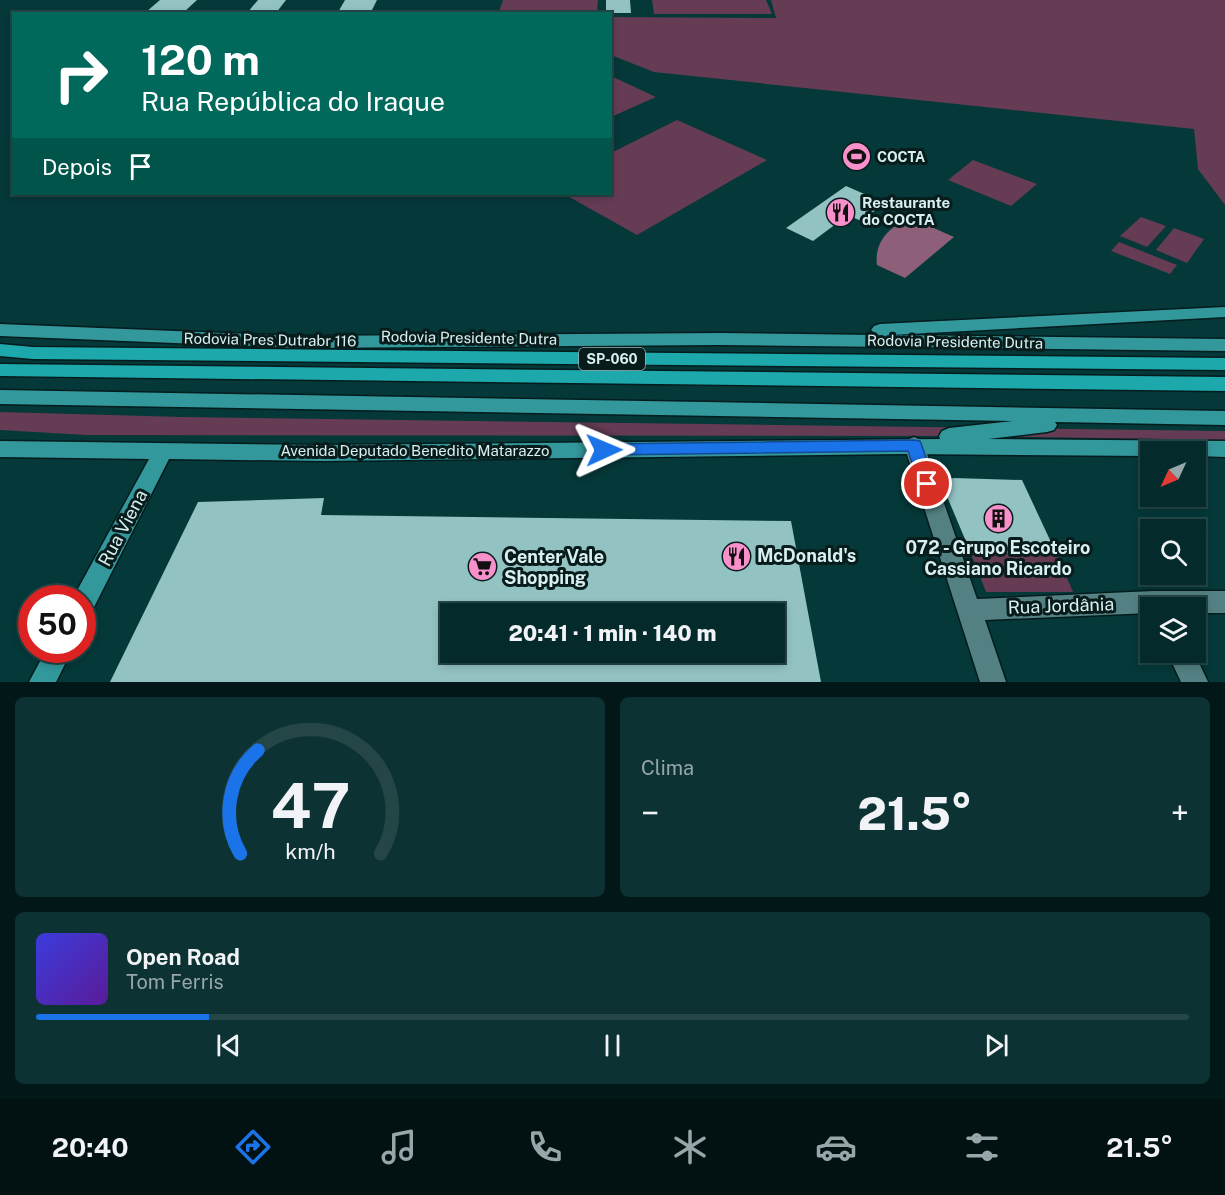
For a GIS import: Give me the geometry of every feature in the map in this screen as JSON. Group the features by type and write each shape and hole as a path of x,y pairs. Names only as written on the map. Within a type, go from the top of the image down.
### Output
{"highway":[{"name":"Rodovia Presidente Dutra","path":"0,350 45,353 1225,364"},
{"name":"SP-060","path":"0,370 1225,384"}],"main road":[{"path":"720,339 1225,312"},
{"name":"Rodovia Pres Dutrabr 116","path":"0,330 298,342 720,339"},
{"path":"720,339 1225,345"},
{"path":"0,397 1225,418"},
{"path":"855,446 1124,417"},
{"name":"Avenida Deputado Benedito Matarazzo","path":"2,452 323,453 855,446 1225,449"},
{"name":"Rua Viena","path":"93,585 163,451"},
{"path":"42,682 52,663"}],"street":[{"path":"914,446 993,682"},
{"name":"Rua Jordânia","path":"1206,603 1225,602"},
{"name":"Rua Jordânia","path":"969,610 1140,605"},
{"path":"1186,663 1195,682"}],"shaded area":[{"path":"503,0 598,0 597,12 499,11"},
{"path":"652,0 766,0 772,14 654,14"},
{"path":"771,0 1225,0 1225,205 1198,169 1194,129 654,72 612,55 612,17 776,18"},
{"path":"612,76 656,97 612,117"},
{"path":"677,120 767,160 637,235 566,195 612,195 612,152"},
{"path":"973,160 1037,184 1011,206 948,180"},
{"path":"1141,217 1166,226 1147,247 1120,236"},
{"path":"911,218 954,237 905,278 877,265 877,256 885,235 896,225"},
{"path":"1174,228 1204,239 1187,263 1156,250"},
{"path":"1119,242 1177,265 1170,274 1111,251"},
{"path":"0,412 182,417 1225,431 1225,440 963,436 87,435 0,430"},
{"path":"970,551 1057,555 1073,592 986,592"}],"building":[{"path":"160,0 197,0 184,12 146,12"},
{"path":"258,0 286,0 277,12 248,12"},
{"path":"345,0 377,0 371,12 338,12"},
{"path":"606,0 630,0 631,13 606,12"},
{"name":"Restaurante do COCTA","path":"846,186 885,203 861,221 848,215 813,241 786,228"},
{"name":"072 - Grupo Escoteiro Cassiano Ricardo","path":"954,478 1022,480 1057,555 970,551 943,487 946,480"},
{"name":"Center Vale Shopping","path":"324,498 321,515 791,521 821,682 110,682 198,502"}],"place":[{"name":"COCTA","path":"856,157"},
{"name":"Restaurante do COCTA","path":"841,212"},
{"name":"072 - Grupo Escoteiro Cassiano Ricardo","path":"998,519"},
{"name":"McDonald's","path":"736,556"},
{"name":"Center Vale Shopping","path":"483,567"}],"route":[{"path":"604,450 914,446 927,484"}]}
